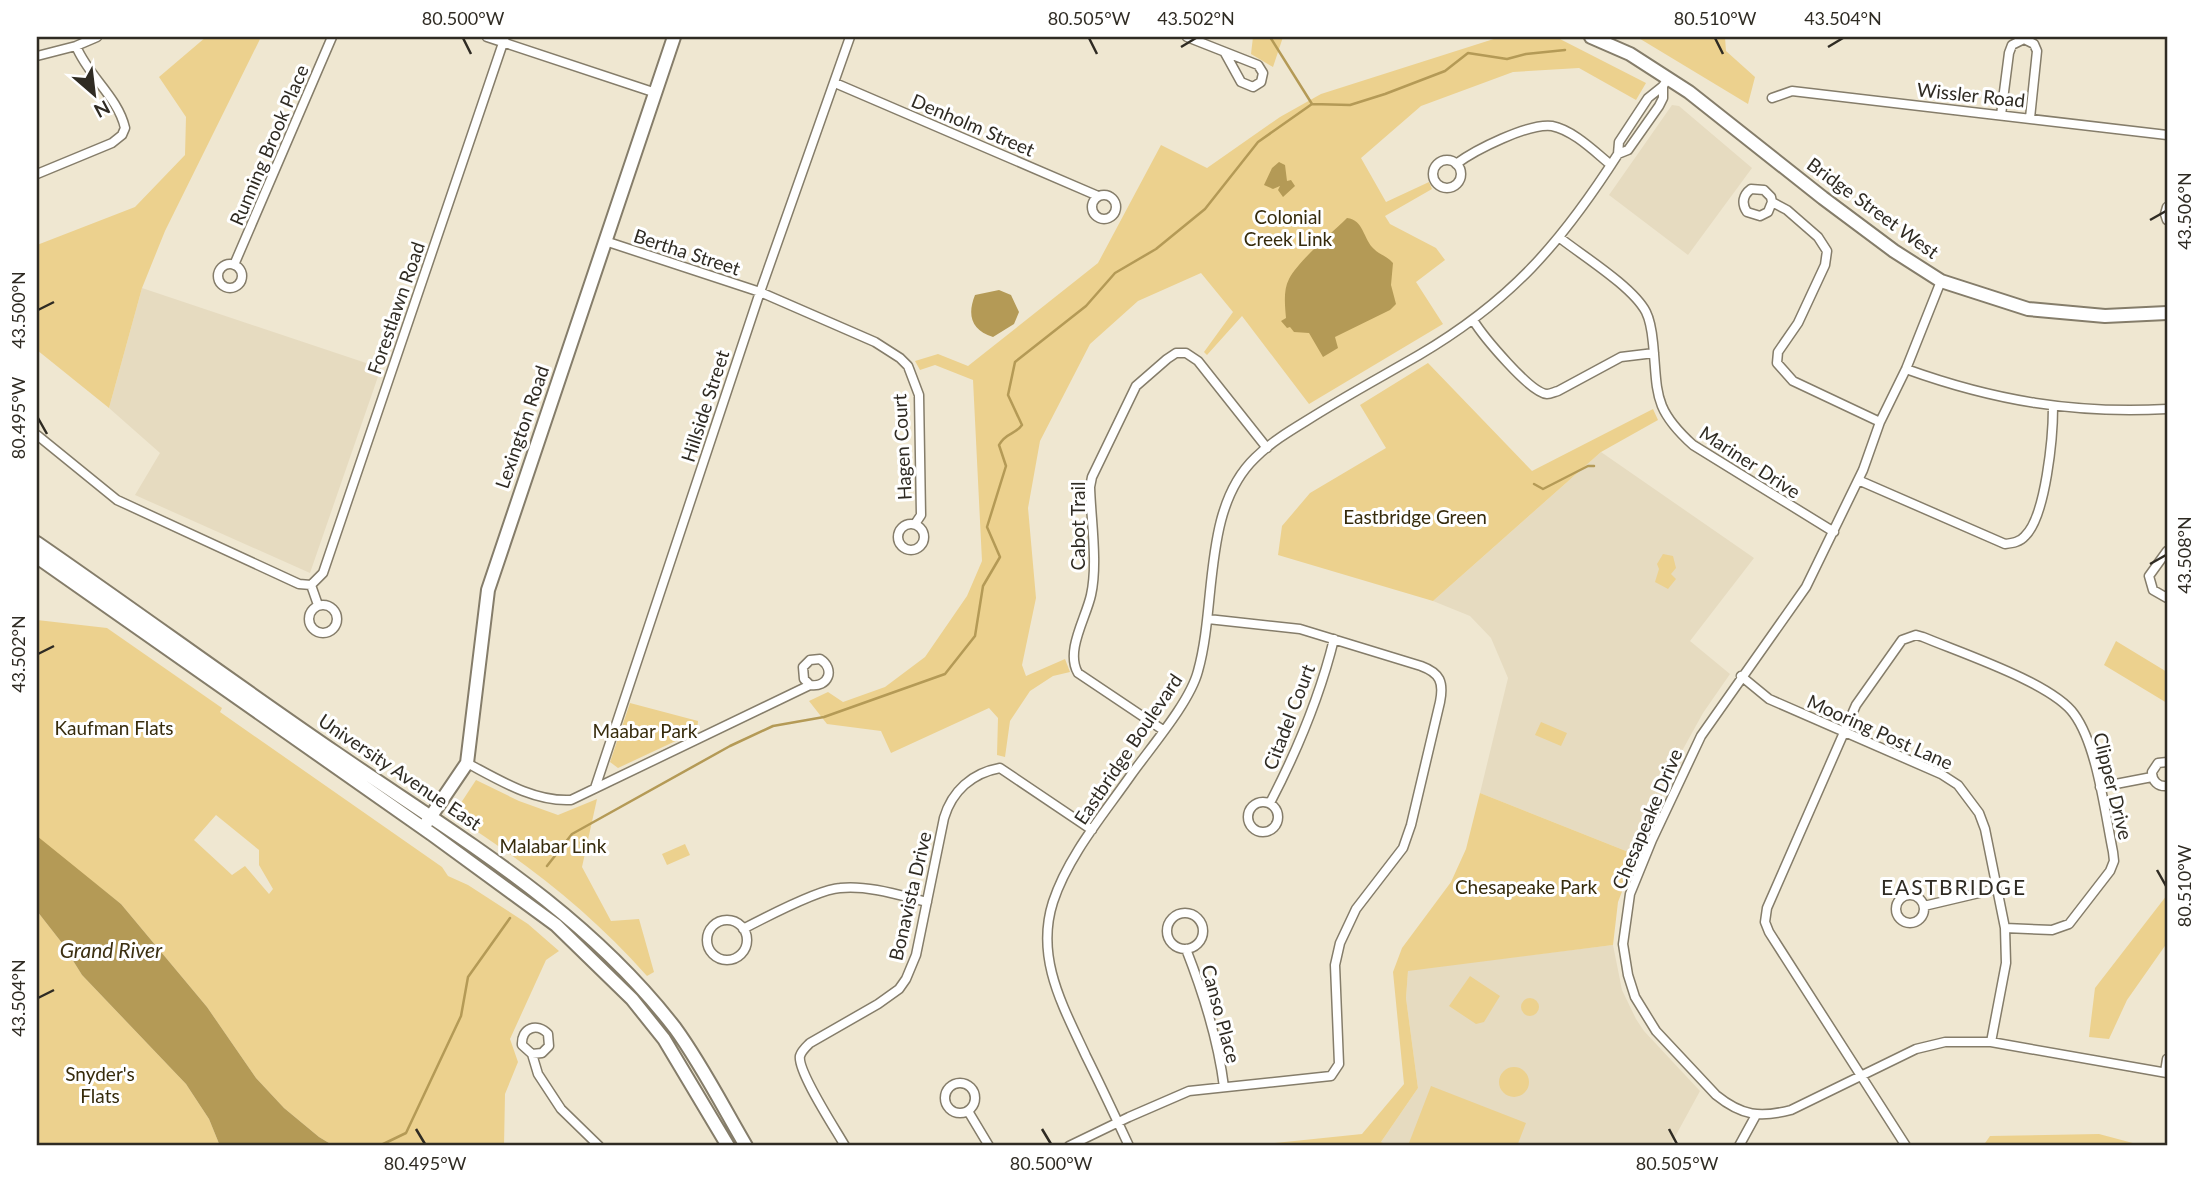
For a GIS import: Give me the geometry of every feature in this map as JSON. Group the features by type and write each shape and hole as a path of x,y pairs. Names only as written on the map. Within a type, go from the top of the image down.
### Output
{"main road":[{"name":"Lexington Road","path":"423,828 467,763 488,590 674,37"},
{"name":"Bridge Street West","path":"1591,37 1630,54 1665,82 1701,101 1864,229 1941,281 2028,309 2105,316 2167,313"},
{"name":"University Avenue East","path":"37,543 540,893 609,954 676,1030 713,1087 746,1146"},
{"name":"University Avenue East","path":"37,557 423,828 556,925 632,999 664,1039 728,1146"}],"street":[{"path":"37,56 76,46 97,37"},
{"name":"Running Brook Place","path":"234,265 332,37"},
{"path":"487,37 504,39 656,93"},
{"name":"Hillside Street","path":"595,788 760,292 850,37"},
{"path":"1187,37 1258,65 1263,73 1261,82 1253,87 1241,82 1225,53"},
{"name":"Forestlawn Road","path":"311,585 323,573 504,39"},
{"path":"2001,115 2009,52 2012,45 2024,39 2034,44 2037,51 2030,118"},
{"path":"37,174 112,143 122,135 125,128 118,110 81,59 76,46"},
{"name":"Eastbridge Boulevard","path":"1129,1146 1054,985 1047,951 1048,929 1052,905 1060,883 1092,830 1163,730 1198,675 1224,511 1240,477 1253,459 1267,447 1473,320 1508,293 1560,238 1618,154 1619,142 1648,98 1665,82"},
{"name":"Eastbridge Boulevard","path":"1618,154 1628,150 1659,106 1665,82"},
{"name":"Denholm Street","path":"835,83 1098,196"},
{"name":"Wissler Road","path":"1772,98 1792,91 2167,135"},
{"path":"1456,164 1521,132 1550,126 1564,130 1611,165"},
{"path":"1772,202 1818,237 1826,251 1825,265 1798,323 1778,352 1777,363 1793,382 1880,422"},
{"path":"2167,207 2167,220"},
{"name":"Mariner Drive","path":"1560,238 1634,296 1646,311 1654,353 1656,390 1660,405 1676,429 1693,444 1817,524 1834,532"},
{"name":"Bertha Street","path":"605,241 760,292"},
{"name":"Chesapeake Drive","path":"1756,1115 1727,1104 1716,1095 1656,1031 1635,997 1623,944 1630,894 1652,839 1701,736 1805,587 1834,532 1880,422 1906,369 1941,281"},
{"name":"Hagen Court","path":"760,292 875,342 908,366 919,395 921,515 915,524"},
{"path":"1473,320 1485,339 1537,390 1546,394 1558,391 1621,357 1654,353"},
{"name":"Cabot Trail","path":"1163,730 1078,673 1073,662 1093,586 1092,477 1136,386 1177,353 1186,353 1198,361 1267,447"},
{"path":"1906,369 1987,394 2053,407 2120,411 2167,409"},
{"path":"1858,480 2005,544 2013,544 2026,536 2039,511 2053,407"},
{"path":"37,435 117,500 299,584 311,585 318,605"},
{"path":"2167,551 2149,576 2153,590 2167,598"},
{"path":"1069,1146 1178,1095 1223,1087 1331,1076 1339,1064 1335,965 1340,943 1356,909 1403,848 1411,825 1440,702 1441,683 1438,675 1421,666 1300,629 1208,619"},
{"name":"Clipper Drive","path":"1861,1076 1765,922 1767,908 1861,697 1902,640 1916,635 2047,690 2074,713 2085,733 2114,861 2110,871 2064,927 2052,930 2005,929"},
{"name":"Citadel Court","path":"1270,803 1307,724 1334,639"},
{"name":"Mooring Post Lane","path":"1741,676 1769,699 1941,774 1958,785 1979,813 1985,829 2005,929 2006,962 1991,1042"},
{"path":"467,763 532,795 552,801 571,800 810,685"},
{"path":"2152,777 2155,766 2167,762"},
{"name":"Bonavista Drive","path":"845,1146 803,1072 800,1057 810,1043 899,989 912,968 948,804 956,792 970,780 991,769 1000,768 1092,830"},
{"path":"2099,787 2152,777"},
{"path":"2152,777 2158,785 2167,786"},
{"path":"743,929 831,889 882,891 927,902"},
{"path":"1924,906 1996,889"},
{"name":"Canso Place","path":"1186,949 1199,943 1204,931 1197,916 1183,912 1172,918 1167,934 1172,944 1186,949 1202,989 1219,1051 1223,1087"},
{"path":"727,920 743,929 747,942 738,957 726,961 709,951 707,936 713,926 727,920"},
{"path":"1739,1146 1756,1115 1772,1115 1791,1110 1916,1049 1945,1042 1991,1042 2166,1072 2167,1059"},
{"path":"533,1054 538,1074 561,1109 599,1146"},
{"path":"1861,1076 1906,1146"},
{"path":"968,1111 989,1146"}],"shaded area":[{"path":"1672,105 1679,106 1752,168 1688,255 1609,195"},
{"path":"142,288 381,368 310,573 135,495 160,453 109,408"},
{"path":"1601,452 1754,558 1690,641 1730,674 1703,713 1677,760 1636,855 1480,793 1508,678 1491,638 1470,616 1433,601"},
{"path":"1613,945 1622,990 1636,1019 1700,1091 1670,1146 1391,1146 1381,1142 1418,1088 1406,998 1408,970"}],"green space":[{"path":"206,37 261,37 165,231 142,288 109,408 37,350 37,245 135,207 185,155 186,117 159,77"},
{"path":"1253,37 1283,37 1273,67 1251,54"},
{"name":"Colonial Creek Link","path":"1500,37 1556,37 1646,83 1636,100 1579,68 1513,72 1421,106 1361,158 1386,202 1429,182 1432,189 1385,216 1390,224 1436,248 1445,260 1416,282 1443,324 1309,404 1242,316 1207,355 1204,352 1233,312 1201,273 1138,301 1090,344 1040,441 1028,508 1036,598 1022,665 1026,676 1065,659 1070,672 1053,676 1030,691 1010,721 1005,757 997,755 998,718 989,708 891,753 881,731 827,724 809,701 828,692 843,702 885,687 925,657 967,596 982,561 973,380 935,365 920,370 915,361 938,354 968,366 1098,263 1161,145 1207,168 1280,117 1321,94"},
{"path":"1637,37 1725,37 1726,51 1755,77 1748,104"},
{"name":"Eastbridge Green","path":"1428,363 1532,471 1653,409 1658,420 1601,452 1433,601 1278,555 1282,526 1310,493 1386,448 1360,405"},
{"path":"1663,554 1673,556 1676,568 1671,574 1676,579 1668,589 1655,582 1659,569 1657,564"},
{"name":"Kaufman Flats","path":"37,620 107,628 222,708 220,712 442,867 448,876 468,885 528,924 559,951 546,960 510,1039 518,1062 505,1094 504,1146 334,1146 319,1137 284,1108 256,1078 207,1007 121,904 37,838","holes":["216,815 259,850 259,865 273,889 269,894 245,866 232,875 194,840"]},
{"path":"2116,641 2167,672 2167,703 2104,665"},
{"name":"Maabar Park","path":"630,703 698,721 697,731 618,768 610,762"},
{"path":"1541,722 1567,733 1561,746 1535,735"},
{"name":"Malabar Link","path":"476,780 519,801 558,815 597,799 582,867 611,921 639,919 654,972 647,976 604,931 557,890 456,818 455,812"},
{"name":"Chesapeake Park","path":"1480,793 1636,855 1618,902 1613,945 1408,971 1406,998 1418,1088 1381,1142 1391,1146 1245,1146 1362,1134 1404,1084 1393,972 1402,948 1451,882 1466,849"},
{"path":"685,844 690,855 667,865 662,854"},
{"path":"2167,895 2167,943 2127,1000 2109,1039 2089,1037 2095,988"},
{"name":"Snyder's Flats","path":"37,911 82,975 186,1084 209,1119 220,1146 37,1146"},
{"path":"1470,976 1500,996 1484,1022 1476,1024 1449,1006"},
{"path":"1530,998 1536,1001 1539,1007 1536,1013 1530,1016 1524,1013 1521,1007 1524,1001"},
{"path":"1514,1067 1525,1071 1529,1082 1525,1093 1514,1097 1503,1093 1499,1082 1503,1071"},
{"path":"1431,1086 1526,1123 1517,1146 1417,1146 1409,1143"},
{"path":"2099,1134 2144,1146 1983,1146 1990,1136"}],"water":[{"path":"1279,162 1285,165 1287,181 1291,180 1295,186 1283,197 1278,190 1280,186 1273,189 1264,185 1272,168"},
{"path":"1347,218 1357,222 1370,245 1393,263 1391,285 1396,304 1390,310 1335,337 1338,348 1323,357 1309,333 1294,332 1281,321 1286,318 1286,288 1300,264"},
{"path":"999,290 1011,295 1019,312 1014,324 993,337 976,326 971,309 975,295"},
{"name":"Grand River","path":"37,836 121,904 207,1007 256,1078 284,1108 334,1146 220,1146 209,1119 186,1084 82,975 37,911"}],"waterway":[{"path":"1270,37 1312,104"},
{"path":"547,866 572,834 730,746 773,726 824,717 945,674 975,636 983,586 1000,557 987,527 1006,466 999,445 1022,425 1008,395 1015,362 1086,306 1115,273 1156,249 1205,209 1258,142 1312,104 1350,105 1385,94 1445,71 1468,53 1507,59 1565,50"},
{"path":"1534,484 1543,489 1588,466 1594,466"},
{"path":"379,1146 406,1133 461,1016 468,977 510,918"}],"district":[{"name":"EASTBRIDGE","path":"1954,888"}]}
